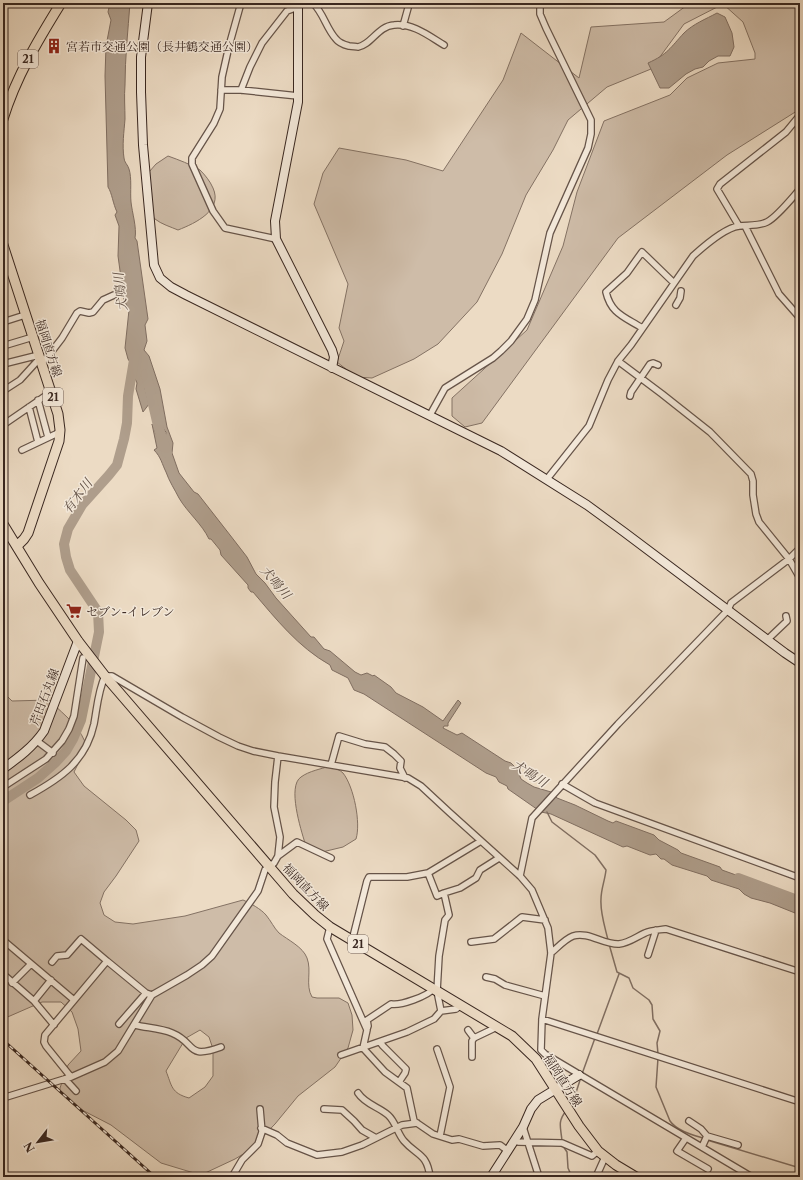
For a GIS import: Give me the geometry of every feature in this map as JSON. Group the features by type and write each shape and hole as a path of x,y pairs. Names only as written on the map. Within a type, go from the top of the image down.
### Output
{"main road":[{"name":"21","path":"3,119 19,77 37,42 61,3"},
{"name":"福岡直方線","path":"3,245 58,414 60,432 59,441 28,533 17,546"},
{"name":"福岡直方線","path":"3,524 39,583 78,641 84,654 303,905 330,927 512,1036 522,1044 536,1059 579,1126 602,1154 636,1177"}],"street":[{"path":"148,3 141,57 143,145 154,265 160,278 171,287 186,295 501,451 587,505 800,663"},
{"path":"241,3 229,46 221,90 220,109 214,123 192,158 192,164 214,212 225,228 276,239"},
{"path":"313,3 320,10 336,40 345,45 358,47 365,44 386,26 395,24 419,29 444,45"},
{"path":"430,415 445,388 501,351 511,341 527,319 535,300 550,233 588,148 591,134 590,120 540,14 540,3"},
{"path":"241,90 262,43 287,11 298,5 298,102 276,221 276,239 332,350 334,357 332,368"},
{"path":"403,26 408,8"},
{"path":"221,90 241,90 298,96"},
{"path":"800,115 786,132 720,184 717,188 742,226 779,294 800,318"},
{"path":"547,479 589,426 608,380 618,361 693,256 702,247 727,230 766,222 800,189"},
{"path":"642,328 614,311 608,302 606,292 627,273 642,252 674,283"},
{"path":"676,305 681,291"},
{"path":"3,364 40,358 46,359 62,338 77,313 80,311 89,313 93,312 103,300 114,295"},
{"path":"3,322 25,315"},
{"path":"3,346 33,337"},
{"path":"3,391 20,380 40,358"},
{"path":"618,361 710,432 751,474 756,514 759,522 789,559 800,578"},
{"path":"630,396 631,392 650,364 653,363 658,365"},
{"path":"3,425 51,392"},
{"path":"38,400 48,437"},
{"path":"29,407 38,442"},
{"path":"22,450 60,432"},
{"path":"520,876 532,818 562,784 728,610 731,603 789,559 800,548"},
{"path":"767,640 784,625 787,621 786,616"},
{"name":"芹田石丸線","path":"3,769 37,741 47,725 78,641"},
{"path":"3,786 36,767 53,753 69,729 74,716 84,654"},
{"path":"30,795 62,776 72,767 84,748 94,724 103,674 112,676 218,737 253,751 405,778 421,786 520,876 532,890 548,928 551,953 542,1019 541,1050 579,1075 752,1177"},
{"path":"331,765 339,736 365,744 385,747 401,761 400,768 405,778"},
{"path":"37,741 53,753"},
{"path":"3,1098 68,1078 105,1062 118,1051 152,995 187,976 212,956 258,891 265,870 274,863 278,856 280,837 274,807 278,756"},
{"path":"562,784 595,803 800,878"},
{"path":"352,940 366,881 369,877 406,877 428,872 481,841"},
{"path":"278,856 297,842 330,858"},
{"path":"428,872 437,896 460,888 476,878 480,870 499,858"},
{"path":"441,1011 435,990 445,920 449,915 444,893"},
{"path":"471,942 494,939 522,917 545,920"},
{"path":"330,927 327,939 367,1030"},
{"path":"551,953 572,936 586,936 604,942 619,944 629,942 646,932 666,929 800,972"},
{"path":"648,955 656,930"},
{"path":"52,962 57,956 67,955 81,939 146,992 152,995"},
{"path":"4,944 31,964 74,1000"},
{"path":"76,1091 44,1042 46,1035 107,961"},
{"path":"12,983 31,964"},
{"path":"3,974 34,1001 54,1025"},
{"path":"486,977 545,996"},
{"path":"34,1001 51,980"},
{"path":"363,1048 368,1026 367,1020 391,1004 396,1005 421,997 435,990"},
{"path":"119,1024 146,992"},
{"path":"340,1055 407,1032 434,1019 441,1011 456,1009 461,1005"},
{"path":"542,1019 800,1102"},
{"path":"135,1025 163,1030 176,1035 194,1051 202,1053 221,1047"},
{"path":"472,1057 472,1041 474,1038 497,1027"},
{"path":"468,1030 474,1038"},
{"path":"380,1042 406,1069 399,1082"},
{"path":"363,1048 385,1072 407,1088 414,1121 433,1134 452,1140 460,1139 483,1146 500,1145 508,1151"},
{"path":"437,1049 450,1087 440,1136"},
{"path":"491,1177 523,1127 531,1109 538,1100 579,1075"},
{"path":"358,1093 371,1105 387,1114 393,1121 396,1129 404,1141 426,1160 430,1177"},
{"path":"232,1177 242,1160 258,1144 262,1128 260,1109"},
{"path":"324,1109 342,1110 362,1130 376,1138"},
{"path":"689,1121 707,1136 738,1145"},
{"path":"262,1128 277,1135 287,1143 316,1155 342,1152 362,1145 402,1125 417,1123"},
{"path":"523,1127 539,1177"},
{"path":"702,1147 707,1136"},
{"path":"686,1138 677,1151 708,1169"},
{"path":"515,1140 518,1142 562,1143 592,1156 602,1154 596,1177"}],"shaded area":[{"path":"110,3 130,3 123,153 130,173 131,202 135,225 135,238 137,241 148,319 145,325 147,341 144,350 149,356 160,389 167,427 173,443 172,453 179,473 194,492 198,494 230,535 247,557 256,574 276,598 311,637 314,637 324,649 330,651 355,672 361,675 367,673 373,676 374,675 391,687 396,693 423,707 443,721 458,700 461,703 448,723 448,726 444,726 443,728 457,735 462,733 505,761 511,763 517,769 521,779 527,783 534,787 551,792 557,798 608,821 613,823 616,821 654,835 659,840 681,853 720,867 722,870 747,879 756,886 765,889 768,892 800,902 800,915 770,903 751,898 739,889 711,880 707,876 672,865 664,859 661,859 656,854 650,855 627,846 623,847 551,814 541,812 508,789 507,786 499,782 496,777 486,773 364,694 354,690 348,678 332,670 330,665 318,658 288,632 253,592 251,592 248,585 221,555 220,550 211,539 209,539 179,498 160,458 154,450 157,448 152,424 161,442 165,438 166,432 163,429 158,417 149,385 145,388 149,404 143,412 136,389 137,383 134,376 135,370 128,359 125,348 129,310 124,300 118,256 119,226 115,215 117,212 108,187 105,76 106,46 111,20 108,12"},
{"path":"690,3 800,3 800,109 727,155 618,238 482,423 465,427 452,416 452,398 527,330 563,246 577,192 604,121 670,95 687,78 718,63 755,59 755,53 743,22 723,4 684,24 651,69 607,87 568,120 553,150 526,195 502,254 477,302 438,344 414,359 372,378 356,377 337,362 344,341 339,328 348,284 314,204 323,173 339,148 406,160 443,171 503,80 521,33 579,78 591,27 664,22"},
{"path":"717,13 725,17 732,33 734,47 730,56 718,56 709,61 703,67 686,74 669,88 660,88 648,63 664,54 691,27"},
{"path":"168,156 200,170 206,176 213,188 215,196 214,203 206,215 192,224 178,230 155,219 149,203 149,172 156,164"},
{"path":"3,692 12,701 49,700 72,722 81,734 88,750 81,758 74,772 84,786 136,830 139,841 104,892 100,903 104,915 115,922 133,924 185,916 243,900 246,901 264,913 279,933 299,947 305,954 309,968 309,988 312,997 339,998 348,1003 352,1015 353,1030 348,1048 335,1067 298,1096 275,1124 250,1150 203,1174 194,1173 161,1163 111,1125 84,1111 63,1095 60,1088 68,1065 81,1051 78,1029 72,1012 61,1002 42,1002 3,1019","holes":["200,1030 209,1037 213,1049 213,1076 205,1087 189,1098 183,1096 175,1091 166,1071 186,1038"]},
{"path":"330,766 343,773 347,779 356,805 358,824 357,832 356,839 343,847 318,853 305,843 296,808 295,789 297,782 304,775"}],"waterway":[{"name":"有木川","path":"3,801 38,778 56,762 66,751 81,720 99,632 98,612 70,570 64,544 68,529 82,505 117,465 127,423 128,396 135,354"},
{"name":"犬鳴川","path":"146,374 158,426 167,453"},
{"path":"547,812 552,822 595,855 606,870 601,909 608,940"},
{"name":"犬鳴川","path":"738,878 800,901"},
{"path":"609,944 617,972 629,978 633,988 649,1000 652,1005 653,1019 660,1031 657,1043 658,1054"},
{"path":"597,1034 619,974"},
{"path":"582,1074 595,1038"},
{"path":"658,1058 656,1087 670,1121 681,1130 703,1138"},
{"path":"571,1105 581,1077"},
{"path":"562,1141 560,1129 561,1118 566,1111"},
{"path":"707,1140 800,1168"},
{"path":"563,1146 567,1152 568,1168 572,1177"}],"railway":[{"path":"3,1040 155,1177"}],"place":[{"name":"宮若市交通公園（長井鶴交通公園）","path":"54,46"},
{"name":"セブン-イレブン","path":"74,611"}]}
